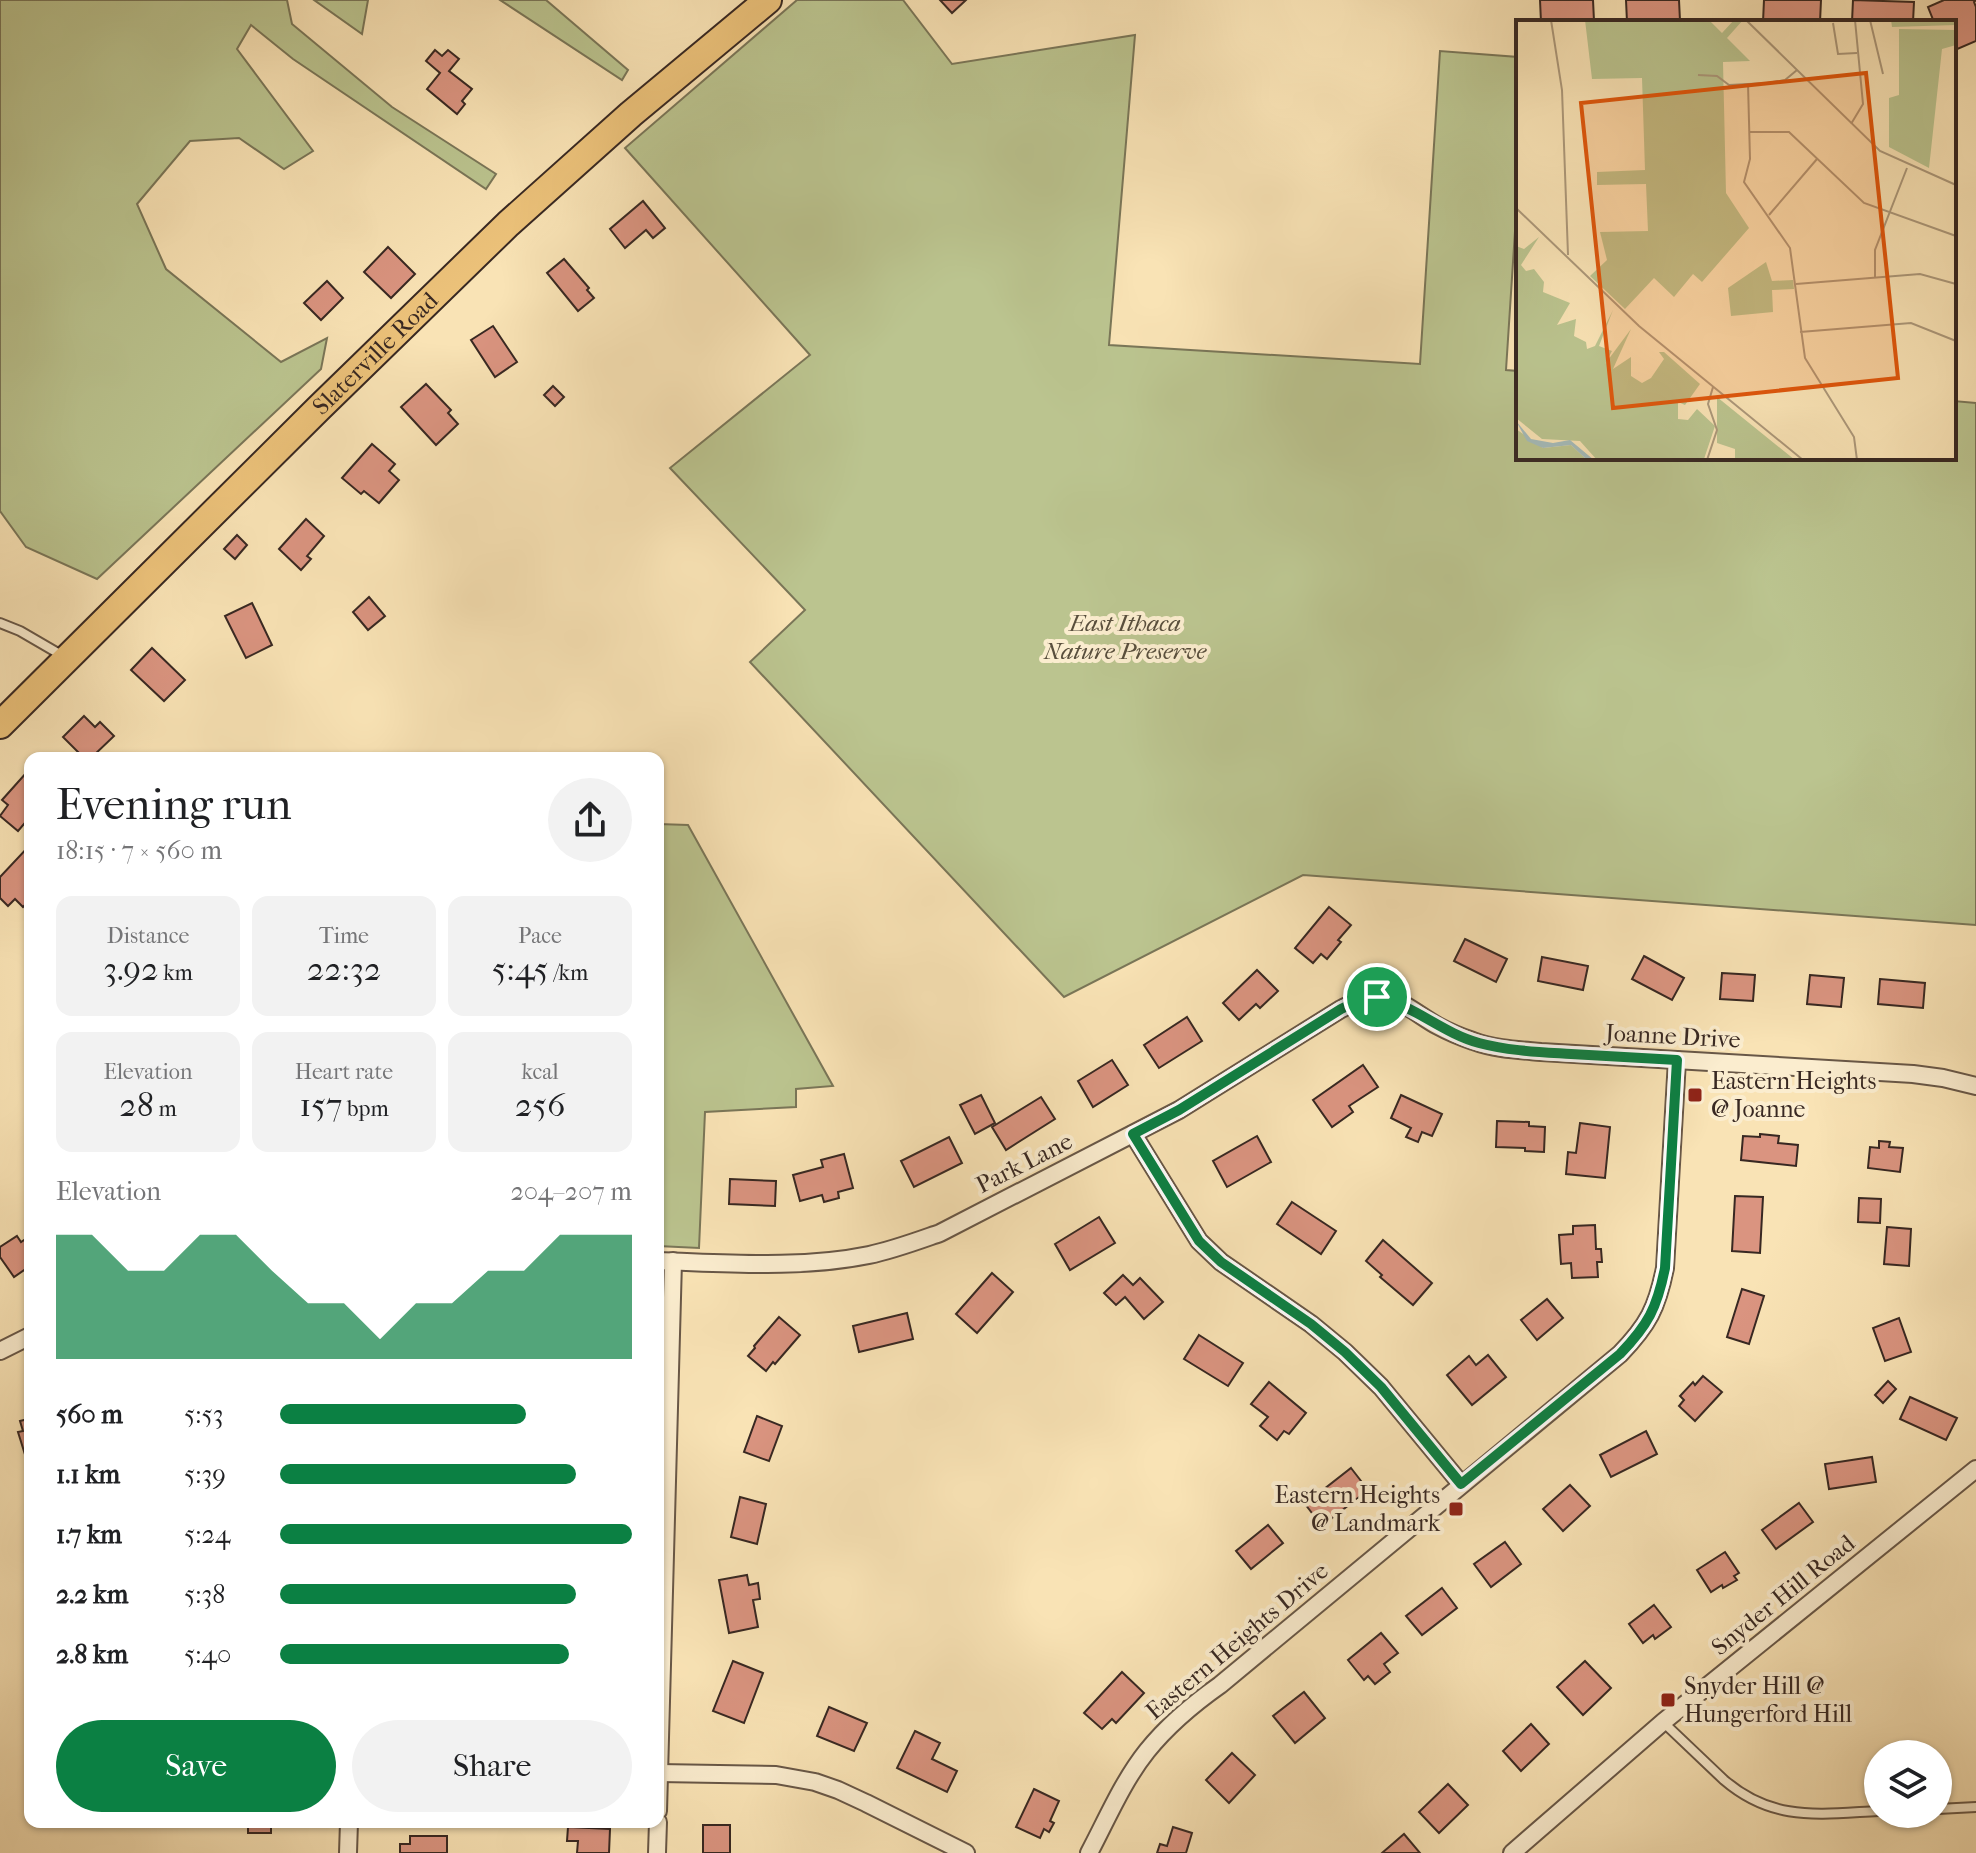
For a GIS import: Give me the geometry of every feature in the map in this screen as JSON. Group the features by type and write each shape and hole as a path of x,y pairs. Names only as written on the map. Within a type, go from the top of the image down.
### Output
{"highway":[{"name":"Slaterville Road","path":"0,725 508,224 631,114 768,0"}],"street":[{"name":"Joanne Drive","path":"1377,997 1402,1005 1457,1035 1491,1045 1541,1052 1913,1074 1976,1086"},
{"name":"Park Lane","path":"666,1261 777,1263 831,1260 905,1246 940,1233 1179,1110 1341,1009 1362,999 1377,997"},
{"name":"Eastern Heights Drive","path":"1089,1853 1131,1774 1166,1729 1189,1707 1220,1685 1620,1354 1639,1335 1660,1293 1665,1268 1677,1060"},
{"path":"1133,1134 1199,1241 1221,1262 1311,1324 1345,1352 1381,1387 1461,1484"},
{"path":"664,1407 666,1261"},
{"path":"0,1351 24,1339"},
{"name":"Snyder Hill Road","path":"1512,1853 1663,1722 1976,1469"},
{"path":"664,1773 776,1775 815,1782 866,1803 966,1853"},
{"path":"348,1853 349,1828"},
{"path":"657,1853 658,1828"}],"lane":[{"path":"0,623 20,631 67,659"},
{"path":"1663,1722 1734,1789 1759,1803 1785,1812 1864,1812"},
{"path":"1952,1808 1976,1807"}],"green space":[{"path":"0,0 287,0 292,24 392,107 496,174 486,189 293,59 251,25 237,49 313,151 284,169 239,138 190,141 137,204 166,269 281,362 327,338 321,369 97,579 26,547 0,511"},
{"path":"314,0 368,0 362,34"},
{"path":"500,0 546,0 628,70 622,80"},
{"name":"East Ithaca Nature Preserve","path":"797,0 903,0 952,64 1135,35 1109,345 1420,364 1440,51 1516,57 1516,216 1506,370 1516,371 1516,460 1956,460 1956,401 1976,403 1976,925 1303,875 1064,997 750,662 805,610 670,468 810,355 625,148"},
{"path":"664,824 688,825 833,1086 796,1089 796,1107 705,1112 699,1248 664,1246"}],"building":[{"path":"940,0 966,0 952,13"},
{"path":"1540,0 1593,0 1594,20 1541,20"},
{"path":"1626,0 1679,0 1680,20 1627,20"},
{"path":"1764,0 1821,0 1820,20 1763,20"},
{"path":"1853,0 1914,2 1913,20 1852,20"},
{"path":"1944,0 1976,0 1976,41 1956,50 1956,20 1933,20 1928,7"},
{"path":"435,50 442,56 448,50 459,59 449,71 472,89 462,101 465,104 457,114 427,89 440,73 426,61"},
{"path":"643,201 665,228 653,238 646,230 625,248 610,229"},
{"path":"388,247 415,274 391,298 364,272"},
{"path":"564,259 594,298 578,311 547,273"},
{"path":"327,281 343,298 321,320 304,303"},
{"path":"493,326 517,362 495,377 471,340"},
{"path":"426,384 451,410 448,413 458,424 436,445 401,407"},
{"path":"553,386 564,397 555,406 544,395"},
{"path":"372,444 395,464 389,471 399,480 379,503 364,491 361,494 342,478"},
{"path":"306,519 324,536 307,556 311,559 301,570 279,549"},
{"path":"237,535 247,545 235,559 224,549"},
{"path":"369,597 385,616 368,630 353,612"},
{"path":"252,603 272,645 246,658 225,616"},
{"path":"152,648 185,680 164,701 131,670"},
{"path":"84,716 95,727 100,722 114,736 97,752 78,752 63,737"},
{"path":"24,775 24,824 18,831 0,816 8,805 2,800"},
{"path":"24,851 23,907 15,899 8,906 0,898 0,877"},
{"path":"1329,907 1351,925 1327,959 1321,954 1313,963 1295,948"},
{"path":"1465,939 1507,959 1496,982 1454,961"},
{"path":"1644,956 1684,978 1672,1000 1632,979"},
{"path":"1542,957 1588,966 1583,990 1538,981"},
{"path":"1257,970 1278,991 1260,1008 1256,1004 1239,1020 1223,1003"},
{"path":"1722,973 1755,975 1753,1001 1720,999"},
{"path":"1810,975 1844,978 1841,1007 1807,1004"},
{"path":"1880,979 1925,983 1923,1008 1878,1004"},
{"path":"1187,1017 1202,1041 1159,1068 1144,1045"},
{"path":"1112,1060 1128,1085 1093,1107 1078,1081"},
{"path":"1363,1065 1378,1087 1349,1106 1353,1112 1332,1127 1313,1100"},
{"path":"981,1095 995,1123 975,1134 960,1105"},
{"path":"1401,1095 1442,1114 1432,1136 1422,1132 1418,1142 1406,1137 1411,1128 1391,1118"},
{"path":"1041,1097 1055,1119 1006,1150 992,1127"},
{"path":"1497,1121 1529,1122 1529,1126 1545,1127 1544,1152 1496,1147"},
{"path":"1580,1123 1610,1127 1605,1178 1566,1174 1568,1152 1576,1153"},
{"path":"1760,1134 1779,1136 1778,1143 1798,1145 1796,1166 1741,1160 1743,1136 1760,1137"},
{"path":"1257,1136 1271,1162 1227,1187 1213,1161"},
{"path":"949,1137 962,1163 914,1187 901,1161"},
{"path":"1879,1141 1890,1142 1889,1147 1903,1148 1900,1172 1868,1168 1870,1147 1879,1148"},
{"path":"844,1154 853,1188 838,1192 839,1198 824,1202 822,1195 800,1201 793,1175 823,1167 821,1160"},
{"path":"730,1179 776,1181 775,1206 729,1204"},
{"path":"1735,1196 1763,1197 1760,1253 1732,1251"},
{"path":"1859,1198 1881,1199 1880,1223 1858,1222"},
{"path":"1292,1202 1336,1231 1321,1254 1277,1224"},
{"path":"1099,1217 1115,1243 1070,1270 1055,1244"},
{"path":"1595,1225 1596,1249 1601,1249 1602,1262 1597,1262 1598,1277 1572,1278 1571,1263 1561,1264 1559,1235 1573,1234 1573,1226"},
{"path":"1887,1227 1911,1229 1909,1266 1884,1264"},
{"path":"17,1236 21,1242 24,1240 24,1270 14,1277 0,1257 0,1247"},
{"path":"1383,1240 1432,1283 1413,1305 1366,1261"},
{"path":"992,1273 1013,1292 977,1333 956,1314"},
{"path":"1123,1275 1133,1285 1140,1278 1163,1302 1144,1319 1125,1297 1116,1305 1104,1293"},
{"path":"1742,1289 1764,1296 1749,1344 1727,1337"},
{"path":"1547,1299 1563,1318 1537,1340 1521,1320"},
{"path":"907,1313 913,1339 859,1352 853,1326"},
{"path":"779,1317 800,1335 766,1371 748,1356"},
{"path":"1899,1318 1911,1352 1885,1361 1873,1328"},
{"path":"1199,1335 1243,1363 1228,1386 1184,1359"},
{"path":"1488,1355 1506,1377 1472,1405 1447,1375 1469,1356 1476,1365"},
{"path":"1703,1376 1722,1392 1695,1421 1679,1406 1684,1400 1680,1396"},
{"path":"1888,1381 1896,1389 1883,1403 1875,1395"},
{"path":"1269,1382 1306,1413 1289,1434 1284,1431 1277,1440 1260,1426 1268,1417 1251,1404"},
{"path":"1910,1397 1957,1418 1946,1440 1900,1419"},
{"path":"757,1416 782,1426 769,1461 744,1452"},
{"path":"24,1420 24,1451 18,1432 23,1431 20,1421"},
{"path":"1646,1431 1657,1454 1611,1477 1600,1455"},
{"path":"1872,1457 1876,1482 1829,1489 1825,1464"},
{"path":"1351,1468 1368,1490 1322,1526 1305,1504"},
{"path":"1570,1485 1590,1506 1563,1531 1543,1509"},
{"path":"740,1497 766,1504 757,1544 731,1537"},
{"path":"1799,1503 1813,1522 1776,1549 1762,1530"},
{"path":"1268,1525 1283,1543 1251,1569 1236,1551"},
{"path":"1505,1542 1521,1564 1491,1587 1474,1564"},
{"path":"1725,1552 1739,1573 1734,1576 1737,1580 1711,1592 1697,1570"},
{"path":"747,1575 749,1585 758,1583 760,1599 753,1600 758,1627 729,1633 719,1580"},
{"path":"1442,1588 1457,1608 1422,1635 1406,1616"},
{"path":"1654,1605 1671,1627 1655,1639 1653,1635 1643,1643 1629,1624"},
{"path":"1381,1633 1398,1653 1384,1664 1390,1672 1375,1684 1368,1676 1364,1680 1348,1660"},
{"path":"733,1661 763,1673 744,1723 713,1711"},
{"path":"1585,1661 1611,1688 1583,1715 1557,1687"},
{"path":"1122,1672 1144,1693 1116,1723 1112,1719 1102,1729 1084,1713"},
{"path":"1304,1692 1325,1718 1295,1743 1273,1716"},
{"path":"829,1707 867,1723 854,1751 817,1736"},
{"path":"1531,1724 1549,1744 1521,1771 1503,1751"},
{"path":"915,1731 940,1743 932,1759 957,1771 947,1792 897,1768"},
{"path":"1232,1753 1255,1775 1229,1803 1206,1780"},
{"path":"1448,1784 1468,1805 1439,1833 1419,1812"},
{"path":"1034,1789 1059,1801 1050,1821 1054,1823 1049,1832 1044,1829 1040,1838 1016,1827"},
{"path":"703,1825 730,1825 730,1853 703,1853"},
{"path":"1173,1827 1192,1833 1186,1853 1157,1853 1160,1844 1167,1846"},
{"path":"248,1828 271,1828 271,1833 248,1833"},
{"path":"568,1828 610,1829 609,1853 577,1853 578,1841 567,1841"},
{"path":"1404,1834 1420,1853 1382,1853"},
{"path":"410,1836 447,1836 447,1853 400,1853 400,1844 410,1844"}],"place":[{"name":"Eastern Heights @ Joanne","path":"1695,1095"},
{"name":"Eastern Heights @ Landmark","path":"1456,1509"},
{"name":"Snyder Hill @ Hungerford Hill","path":"1668,1700"}],"route":[{"path":"1377,997 1402,1005 1457,1035 1505,1048 1677,1060 1665,1268 1651,1316 1639,1335 1620,1354 1461,1484 1381,1387 1345,1352 1311,1324 1221,1262 1199,1241 1133,1134 1179,1110 1341,1009 1362,999 1377,997"}]}
